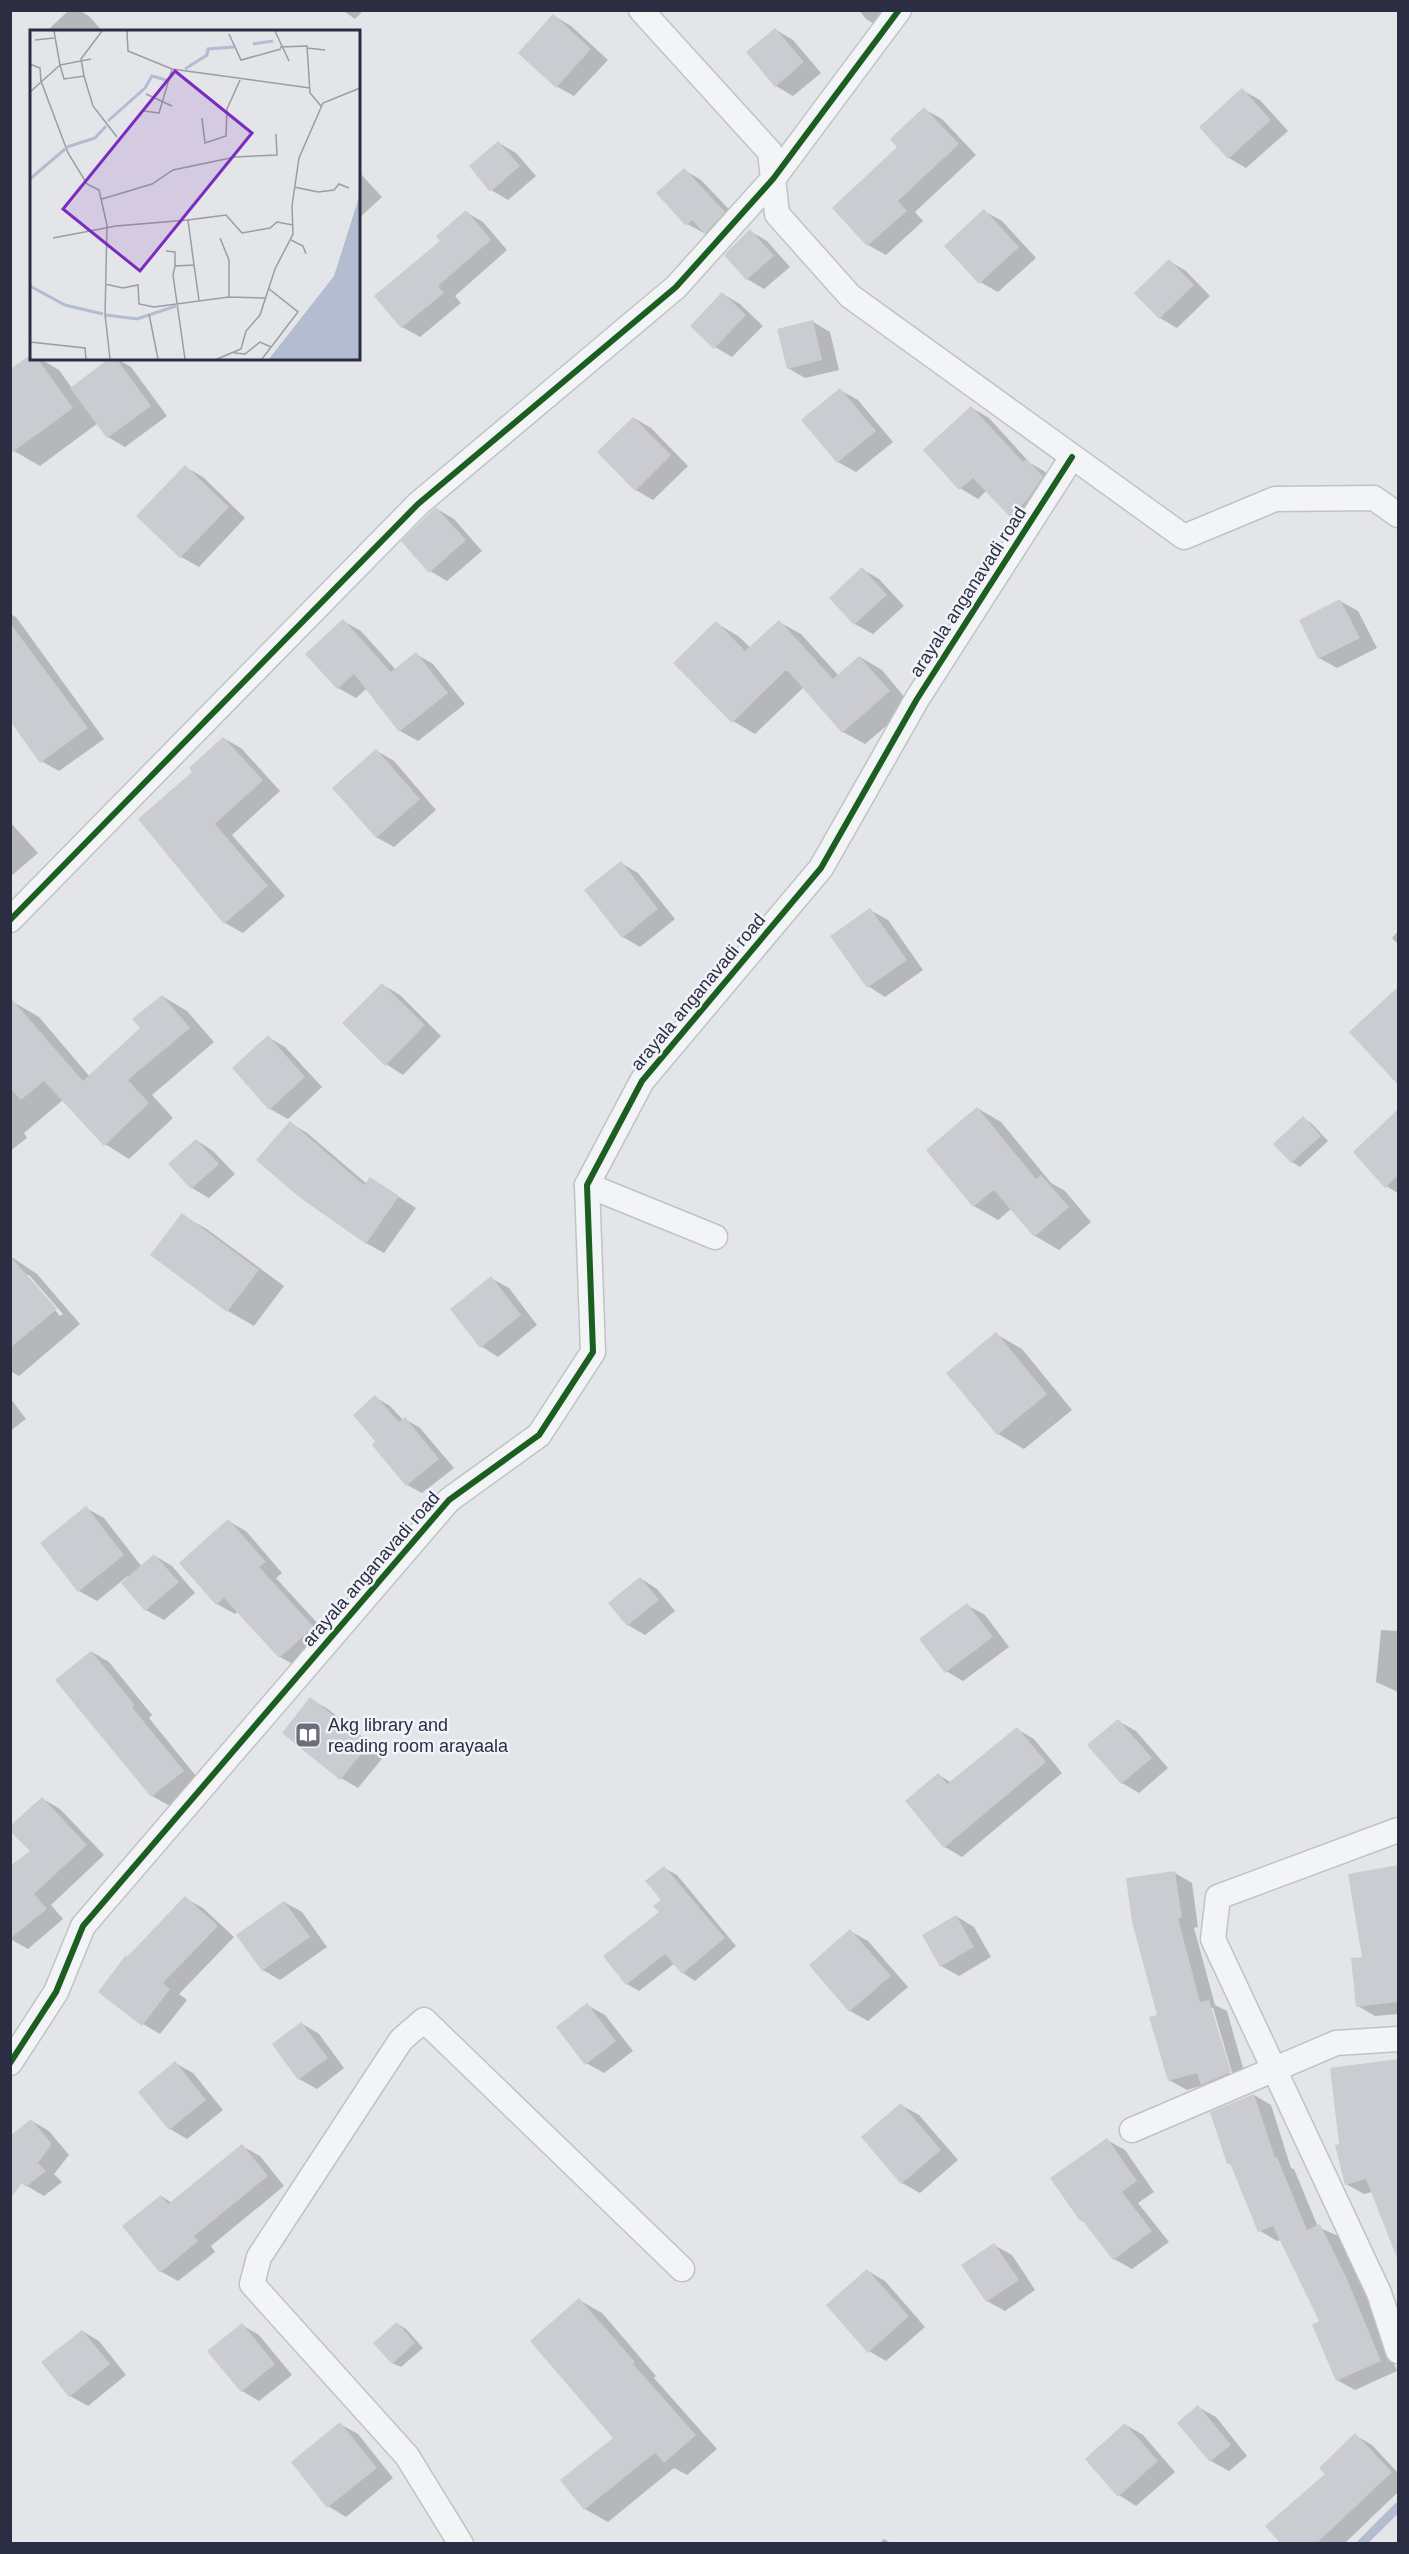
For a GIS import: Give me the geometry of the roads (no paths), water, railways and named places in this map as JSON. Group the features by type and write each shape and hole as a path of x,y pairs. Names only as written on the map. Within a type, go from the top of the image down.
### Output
{"street":[{"path":"640,10 770,152 777,214 850,296 1184,537 1275,499 1374,498 1398,515"},
{"path":"10,920 418,504 676,287 773,179 899,10"},
{"name":"arayala anganavadi road","path":"10,2063 56,1992 83,1926 448,1500 539,1435 593,1352 587,1185 642,1081 821,868 917,699 1072,457"},
{"path":"587,1185 715,1237"},
{"path":"1398,1830 1218,1897 1213,1939 1379,2293 1398,2351"},
{"path":"461,2544 406,2456 252,2284 259,2257 400,2040 424,2020 682,2269"},
{"path":"1132,2130 1336,2043 1398,2039"}],"waterway":[{"path":"1361,2544 1398,2507"}],"place":[{"name":"Akg library and reading room arayaala","path":"308,1735"}]}
